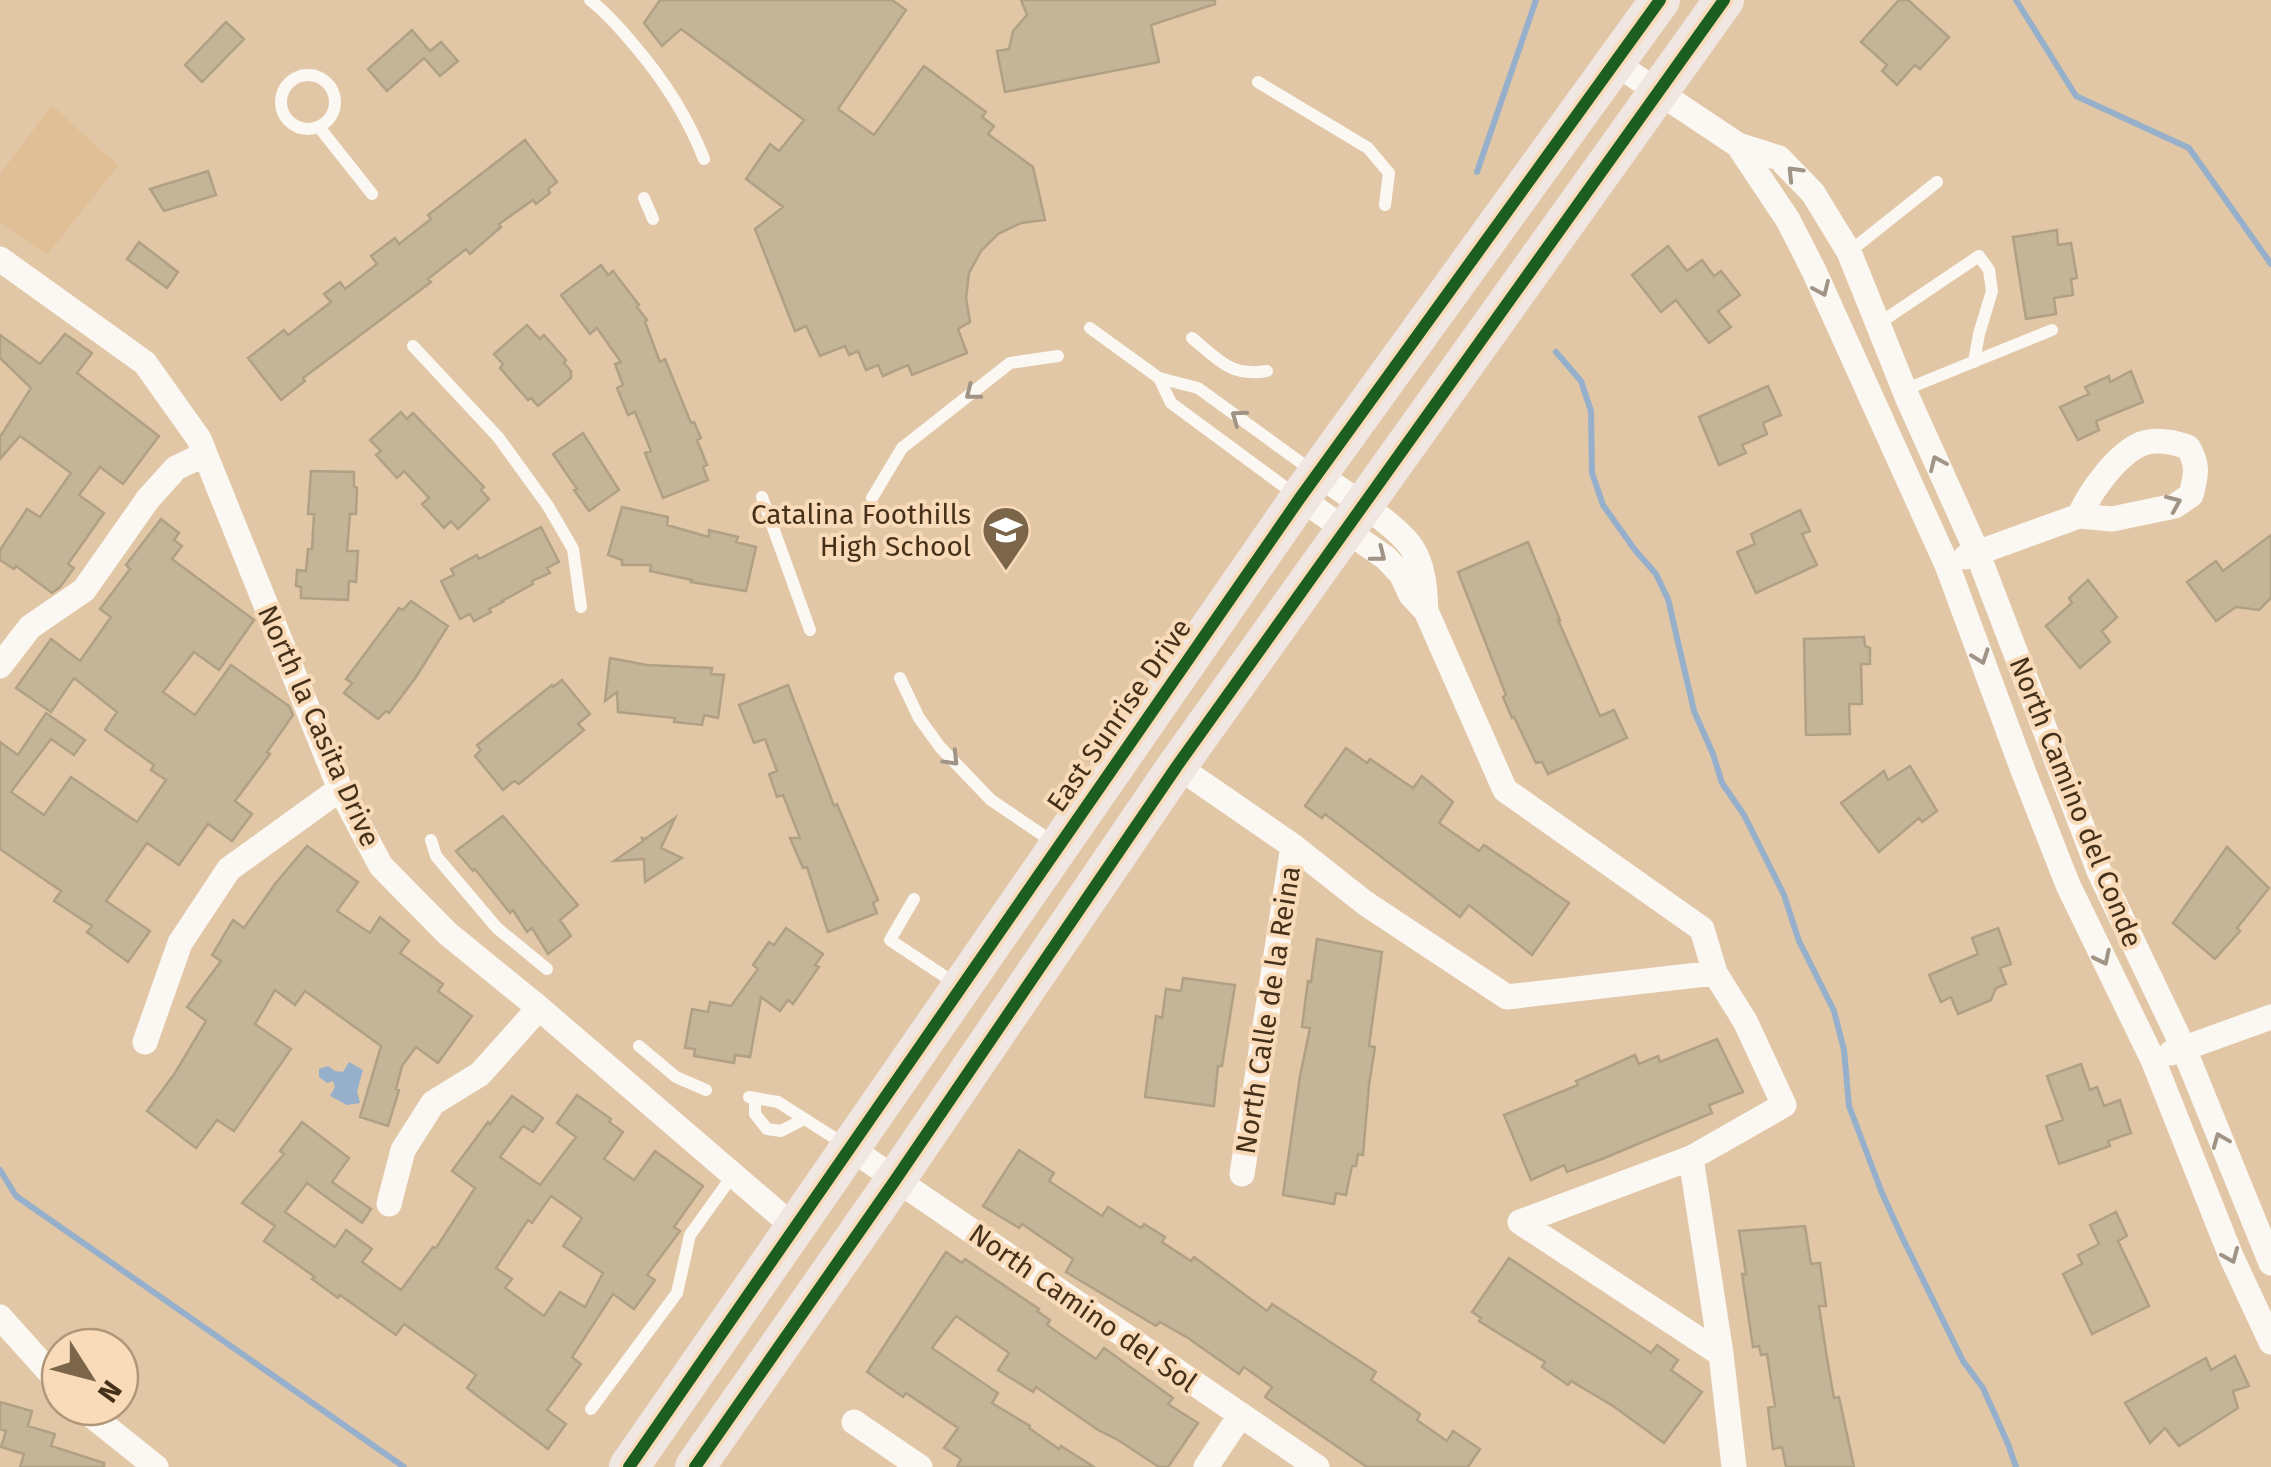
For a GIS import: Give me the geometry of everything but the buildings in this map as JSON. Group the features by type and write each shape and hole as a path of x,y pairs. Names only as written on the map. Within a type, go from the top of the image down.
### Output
{"main road":[{"name":"East Sunrise Drive","path":"629,1467 1309,486 1660,0"},
{"path":"695,1467 1177,766 1724,0"}],"street":[{"name":"North Camino del Conde","path":"1614,63 1738,144 1779,158 1814,193 1849,252 1904,390 1977,552 2099,871 2184,1048 2271,1262"},
{"name":"North Camino del Conde","path":"1738,144 1788,220 1814,271 1947,565 2068,885 2153,1060 2231,1256 2271,1342"},
{"name":"North la Casita Drive","path":"0,259 144,364 199,439 340,789 380,866 447,933 795,1228"},
{"path":"0,666 30,627 84,590 148,499 176,468 205,454"},
{"path":"1309,486 1353,518 1426,610 1505,790 1702,929 1715,973 1745,1021 1784,1105 1692,1158 1520,1222 1722,1354"},
{"path":"1947,565 2079,516"},
{"name":"North Calle de la Reina","path":"1177,766 1293,846 1366,903 1507,997 1715,973"},
{"path":"145,1042 180,943 230,869 340,789"},
{"name":"North Calle de la Reina","path":"1242,1174 1293,846"},
{"path":"389,1204 403,1150 433,1103 480,1074 539,1008"},
{"path":"2153,1060 2267,1016"},
{"name":"North Camino del Sol","path":"850,1148 1317,1467"},
{"path":"1692,1158 1722,1354 1734,1467"},
{"path":"0,1317 40,1362"},
{"path":"1206,1467 1240,1416"},
{"path":"854,1422 920,1467"},
{"path":"106,1427 156,1467"}],"lane":[{"path":"590,0 606,12 661,76 691,126 704,158"},
{"path":"314,74 333,90 335,108 319,127 300,128 285,117 281,108 283,90 296,76 314,74"},
{"path":"1258,82 1368,148 1389,173 1385,206"},
{"path":"319,127 372,194"},
{"path":"1849,252 1937,182"},
{"path":"644,198 653,219"},
{"path":"1878,324 1979,256 1989,270 1992,291 1974,362"},
{"path":"1090,328 1159,378 1198,388 1309,486"},
{"path":"1904,390 2052,330"},
{"path":"1192,338 1228,368 1248,374 1267,371"},
{"path":"414,346 498,437 548,506 573,548 581,606"},
{"path":"872,498 902,448 1010,363 1058,356"},
{"path":"1159,378 1171,404 1309,486"},
{"path":"762,497 810,630"},
{"path":"900,678 919,718 940,747 991,800 1058,846"},
{"path":"431,840 436,856 497,928 547,969"},
{"path":"914,899 890,940 962,988"},
{"path":"639,1046 676,1077 706,1090"},
{"path":"804,1119 781,1131 767,1129 755,1114 752,1098 778,1102 850,1148"},
{"path":"590,1409 677,1293 690,1234 733,1175"}],"shaded area":[{"path":"52,105 118,166 47,255 0,222 0,174"}],"water":[{"path":"349,1062 363,1070 357,1091 360,1103 347,1105 330,1096 335,1087 333,1081 327,1083 319,1077 319,1069 328,1066 343,1072"}],"waterway":[{"path":"1477,172 1536,0"},
{"path":"2016,0 2076,96 2189,148 2271,264"},
{"path":"1556,352 1581,381 1591,411 1592,473 1603,505 1656,574 1668,599 1694,711 1722,783 1744,815 1784,895 1799,941 1834,1011 1844,1050 1849,1106 1882,1193 1963,1361 1983,1388 2016,1467"},
{"path":"0,1170 16,1196 404,1467"}],"cycle path":[{"path":"629,1467 1300,498 1660,0"},
{"path":"695,1467 1177,766 1724,0"}],"place":[{"name":"Catalina Foothills High School","path":"1006,572"}]}
